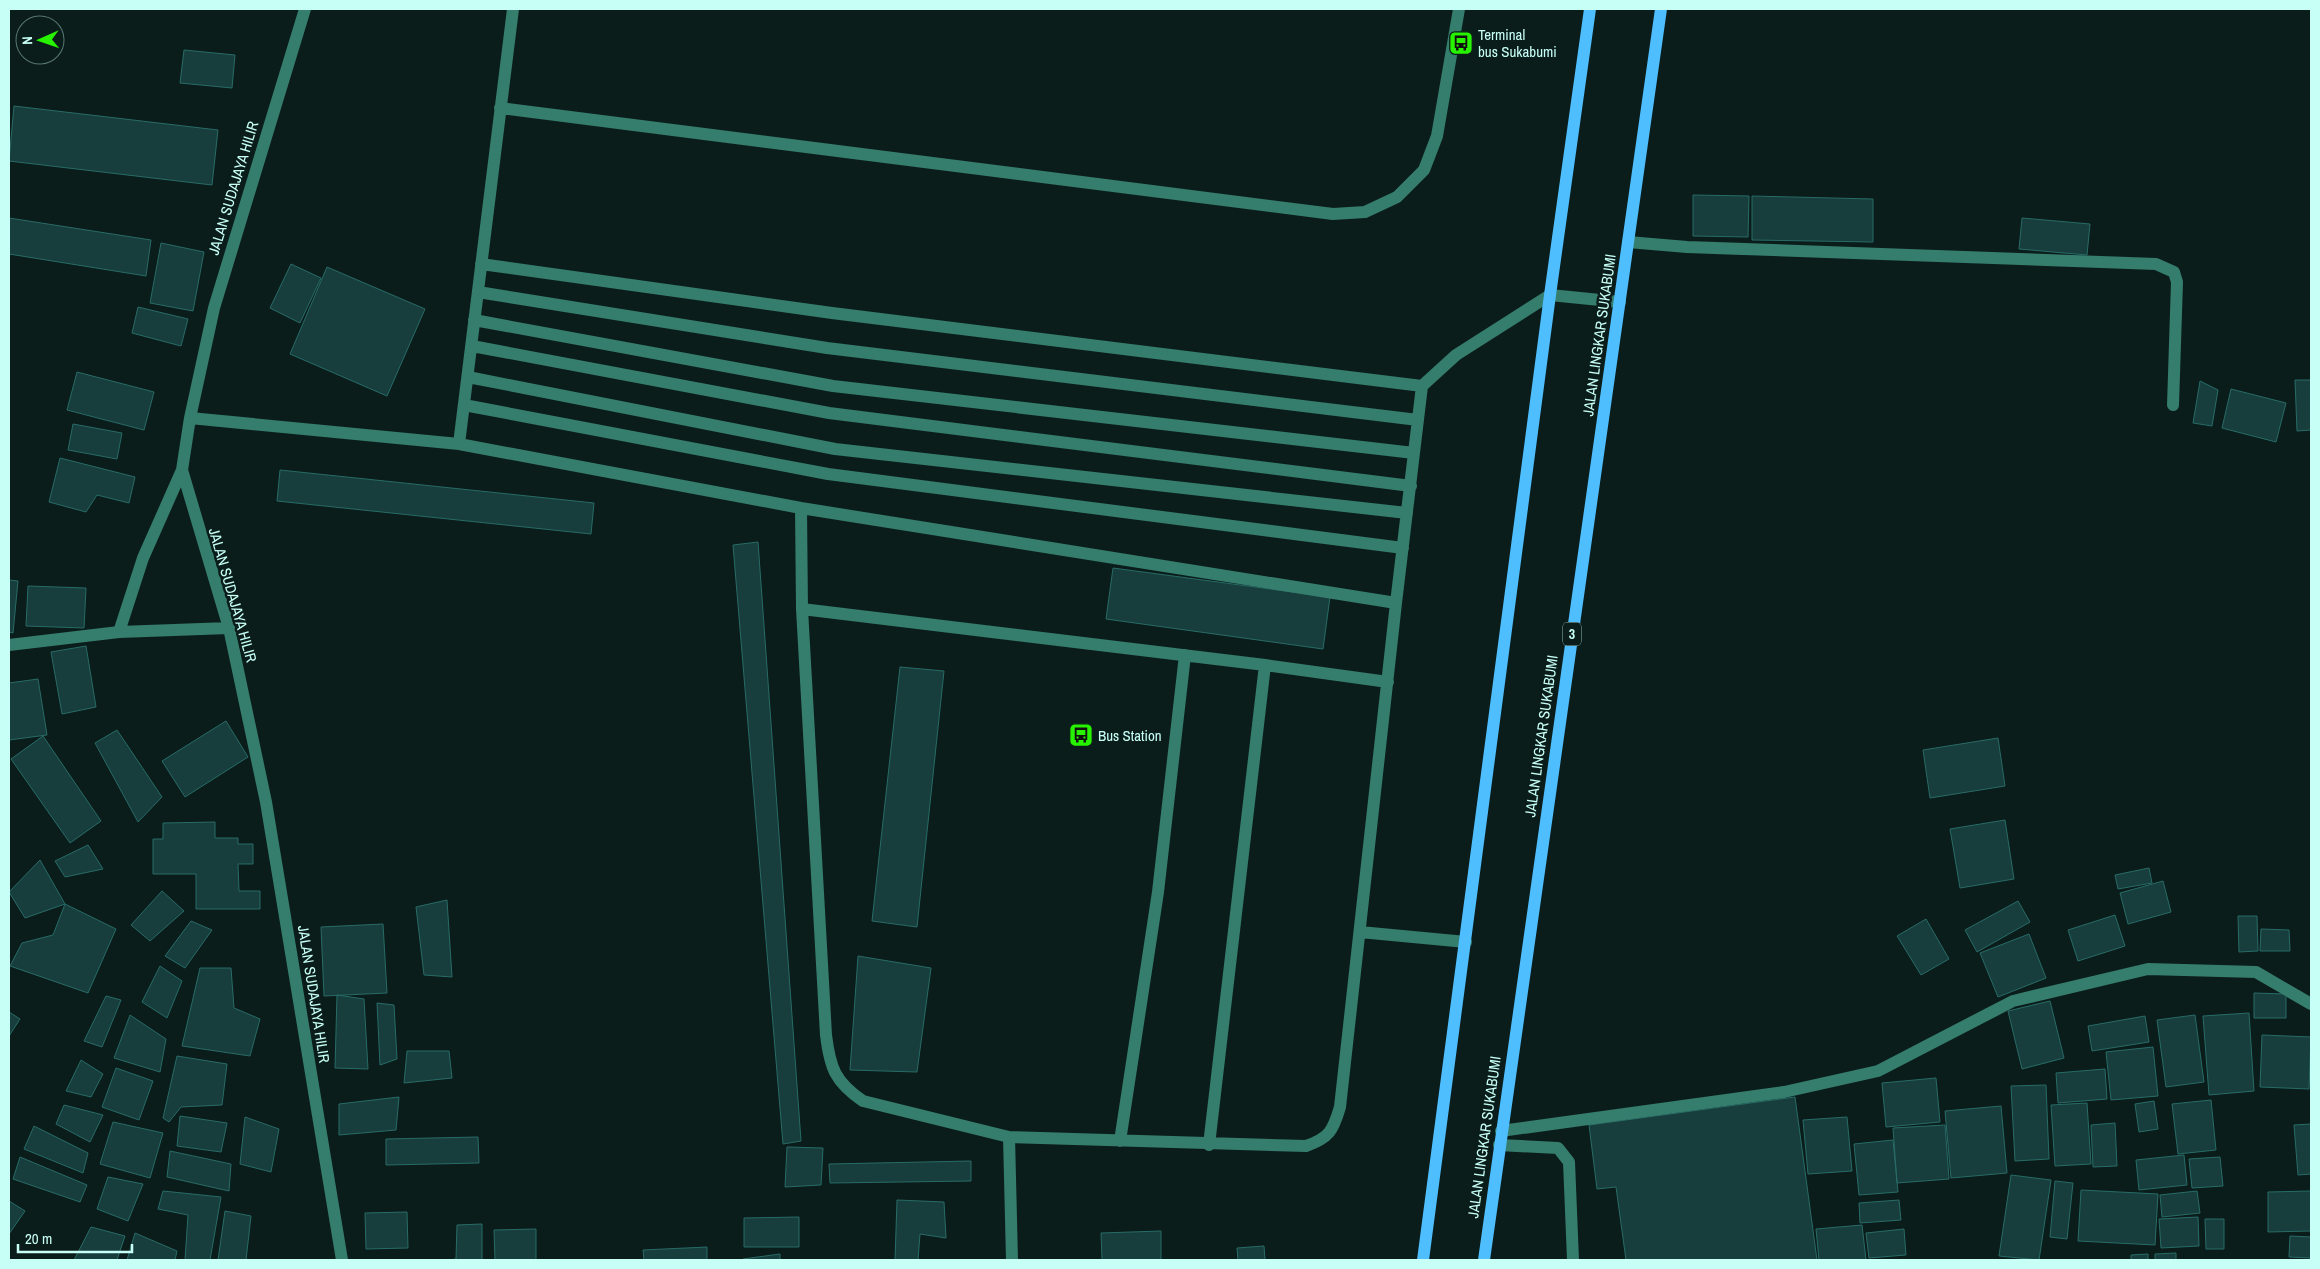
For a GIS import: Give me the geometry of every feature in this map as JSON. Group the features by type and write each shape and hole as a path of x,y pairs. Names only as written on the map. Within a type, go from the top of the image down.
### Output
{"main road":[{"path":"1423,1260 1550,295 1590,9"},
{"name":"JALAN LINGKAR SUKABUMI","path":"1484,1260 1661,9"}],"street":[{"name":"JALAN SUDAJAYA HILIR","path":"305,9 214,308 190,418 182,470 229,628 266,802 342,1260"},
{"path":"459,444 513,9"},
{"path":"500,108 1333,214 1365,212 1397,197 1424,170 1437,136 1459,9"},
{"path":"1628,242 1687,247 2156,264 2174,272 2176,282 2173,405"},
{"path":"481,264 832,313 1422,386"},
{"path":"478,292 827,348 1418,420"},
{"path":"801,508 802,609 825,1025 830,1065 845,1088 863,1101 1009,1136 1210,1145 1306,1146 1325,1139 1335,1124 1340,1107 1422,386 1456,355 1550,295 1620,302"},
{"path":"474,320 833,386 1414,453"},
{"path":"472,346 829,413 1411,486"},
{"path":"468,377 835,449 1407,513"},
{"path":"464,405 828,474 1403,548"},
{"path":"190,418 459,444 801,508 1396,603"},
{"path":"119,632 143,558 182,470"},
{"path":"802,609 1185,655 1388,682"},
{"path":"9,645 119,632 229,628"},
{"path":"1120,1141 1158,892 1185,655"},
{"path":"1210,1145 1265,665"},
{"path":"1360,932 1466,942"},
{"path":"1501,1131 1784,1092 1878,1071 2013,1001 2148,969 2256,972 2311,1004"},
{"path":"1009,1136 1012,1260"},
{"path":"1499,1145 1558,1148 1569,1162 1573,1260"}],"building":[{"path":"184,50 235,55 232,88 180,83"},
{"path":"14,106 218,130 212,185 9,161"},
{"path":"1693,195 1749,196 1748,237 1693,236"},
{"path":"1752,196 1873,199 1873,242 1752,240"},
{"path":"9,218 151,240 146,276 9,254"},
{"path":"2022,218 2090,224 2087,255 2019,249"},
{"path":"161,243 204,252 193,311 150,303"},
{"path":"291,264 321,278 300,323 270,308"},
{"path":"327,267 425,309 387,396 290,354"},
{"path":"138,307 188,319 181,346 132,333"},
{"path":"77,372 154,392 144,430 67,410"},
{"path":"2295,380 2311,380 2311,430 2297,431"},
{"path":"2200,381 2218,390 2212,426 2193,423"},
{"path":"2231,389 2286,403 2276,442 2222,428"},
{"path":"73,424 122,433 117,459 68,450"},
{"path":"60,458 135,477 129,503 97,495 86,512 49,502"},
{"path":"280,470 594,503 591,534 277,501"},
{"path":"758,542 801,1141 783,1144 733,545"},
{"path":"1113,568 1330,597 1323,649 1106,619"},
{"path":"9,580 18,581 13,633 9,632"},
{"path":"28,586 86,588 84,628 26,626"},
{"path":"86,646 96,707 62,714 51,652"},
{"path":"900,667 944,671 917,927 872,921"},
{"path":"38,679 47,735 9,740 9,683"},
{"path":"226,721 248,757 185,797 162,761"},
{"path":"117,730 162,797 138,822 95,743"},
{"path":"43,736 101,821 70,843 11,759"},
{"path":"1998,738 2005,786 1930,798 1923,750"},
{"path":"2005,820 2014,879 1960,888 1950,829"},
{"path":"215,822 215,838 238,838 238,844 253,844 253,864 238,864 239,891 260,891 260,909 196,909 196,874 153,874 153,839 163,839 163,823"},
{"path":"88,845 103,869 65,877 55,861"},
{"path":"40,860 65,904 25,918 9,892"},
{"path":"2149,868 2152,883 2118,889 2115,875"},
{"path":"2163,881 2171,912 2128,924 2120,893"},
{"path":"162,891 184,911 150,941 131,925"},
{"path":"447,900 452,977 424,975 416,907"},
{"path":"2018,901 2030,922 1977,952 1965,930"},
{"path":"65,904 116,929 88,993 10,966 22,943 53,935"},
{"path":"2115,915 2125,946 2078,961 2068,930"},
{"path":"2238,916 2257,916 2258,951 2239,952"},
{"path":"1926,919 1949,959 1921,975 1897,936"},
{"path":"191,921 212,930 185,968 165,956"},
{"path":"383,924 387,993 324,996 321,927"},
{"path":"2261,929 2289,930 2290,951 2260,951"},
{"path":"2029,934 2046,978 1998,997 1980,953"},
{"path":"858,956 931,968 917,1072 850,1070"},
{"path":"160,966 182,981 167,1018 142,1002"},
{"path":"200,968 231,968 234,1008 260,1019 250,1056 182,1046"},
{"path":"2254,993 2286,994 2286,1018 2254,1018"},
{"path":"337,995 364,999 368,1069 335,1068"},
{"path":"106,996 121,1000 102,1047 84,1041"},
{"path":"2050,1001 2064,1058 2022,1069 2008,1011"},
{"path":"377,1003 394,1005 397,1059 380,1065"},
{"path":"9,1012 20,1019 9,1036"},
{"path":"2249,1013 2254,1091 2209,1095 2203,1016"},
{"path":"130,1015 166,1039 160,1072 114,1058"},
{"path":"2195,1015 2204,1082 2166,1087 2157,1020"},
{"path":"2145,1016 2149,1042 2092,1051 2088,1026"},
{"path":"2262,1035 2311,1037 2309,1089 2260,1087"},
{"path":"2153,1047 2158,1096 2111,1100 2106,1052"},
{"path":"407,1051 449,1051 452,1078 404,1083"},
{"path":"177,1056 227,1064 222,1105 181,1107 169,1122 163,1118"},
{"path":"81,1060 103,1074 91,1097 66,1091"},
{"path":"116,1068 153,1081 139,1120 102,1107"},
{"path":"2105,1069 2107,1099 2058,1103 2056,1073"},
{"path":"1936,1078 1940,1122 1886,1127 1882,1083"},
{"path":"2046,1085 2049,1159 2015,1161 2011,1086"},
{"path":"399,1097 396,1130 339,1135 339,1104"},
{"path":"1795,1097 1817,1260 1626,1260 1616,1187 1597,1189 1589,1125"},
{"path":"2211,1100 2216,1150 2178,1154 2172,1104"},
{"path":"2154,1101 2158,1129 2139,1132 2135,1104"},
{"path":"2087,1103 2091,1164 2055,1166 2051,1105"},
{"path":"64,1105 103,1115 90,1142 56,1124"},
{"path":"2001,1106 2007,1173 1951,1178 1945,1111"},
{"path":"180,1116 227,1123 221,1152 177,1146"},
{"path":"245,1117 279,1129 271,1172 240,1164"},
{"path":"1847,1117 1852,1171 1808,1174 1803,1120"},
{"path":"113,1122 163,1133 150,1178 100,1164"},
{"path":"2115,1123 2117,1166 2093,1167 2091,1125"},
{"path":"2311,1124 2311,1174 2298,1175 2294,1125"},
{"path":"1945,1125 1949,1179 1897,1183 1893,1128"},
{"path":"34,1126 88,1153 83,1173 24,1149"},
{"path":"478,1137 479,1163 386,1165 386,1139"},
{"path":"1893,1140 1898,1192 1859,1195 1854,1144"},
{"path":"787,1147 823,1148 821,1185 785,1187"},
{"path":"170,1151 231,1164 229,1191 167,1177"},
{"path":"2184,1155 2187,1185 2139,1190 2136,1160"},
{"path":"20,1157 87,1185 80,1202 13,1179"},
{"path":"2220,1157 2223,1186 2192,1188 2189,1159"},
{"path":"971,1161 971,1181 830,1183 829,1164"},
{"path":"2011,1175 2051,1180 2039,1260 1999,1256"},
{"path":"108,1177 143,1184 128,1221 97,1209"},
{"path":"2055,1181 2073,1183 2067,1239 2050,1237"},
{"path":"2081,1190 2158,1194 2155,1245 2078,1241"},
{"path":"163,1191 221,1197 210,1260 185,1260 188,1215 158,1209"},
{"path":"2197,1191 2200,1213 2162,1217 2160,1195"},
{"path":"2311,1191 2311,1231 2268,1232 2268,1192"},
{"path":"897,1200 944,1202 946,1238 920,1234 918,1260 895,1260"},
{"path":"1899,1200 1901,1220 1860,1223 1859,1203"},
{"path":"9,1201 25,1211 9,1234"},
{"path":"225,1211 251,1216 246,1260 218,1260"},
{"path":"407,1212 408,1248 366,1249 365,1213"},
{"path":"799,1217 799,1247 744,1247 744,1218"},
{"path":"2198,1217 2199,1246 2161,1248 2159,1219"},
{"path":"2205,1219 2224,1219 2224,1249 2206,1249"},
{"path":"482,1224 482,1260 450,1260 456,1259 457,1225"},
{"path":"1862,1225 1866,1260 1819,1260 1816,1229"},
{"path":"91,1227 125,1236 117,1260 74,1260"},
{"path":"536,1229 536,1260 495,1260 494,1230"},
{"path":"1904,1229 1906,1255 1869,1258 1866,1233"},
{"path":"1161,1231 1161,1260 1102,1260 1101,1233"},
{"path":"135,1233 177,1251 175,1260 127,1260"},
{"path":"2290,1236 2311,1237 2311,1258 2289,1257"},
{"path":"1264,1246 1265,1260 1238,1260 1237,1248"},
{"path":"707,1247 707,1260 644,1260 643,1250"},
{"path":"2176,1253 2176,1260 2155,1260 2155,1254"},
{"path":"780,1254 780,1260 743,1260 743,1259"},
{"path":"2148,1254 2148,1260 2131,1260 2131,1255"}],"place":[{"name":"Terminal bus Sukabumi","path":"1461,43"},
{"name":"Bus Station","path":"1081,735"}]}
